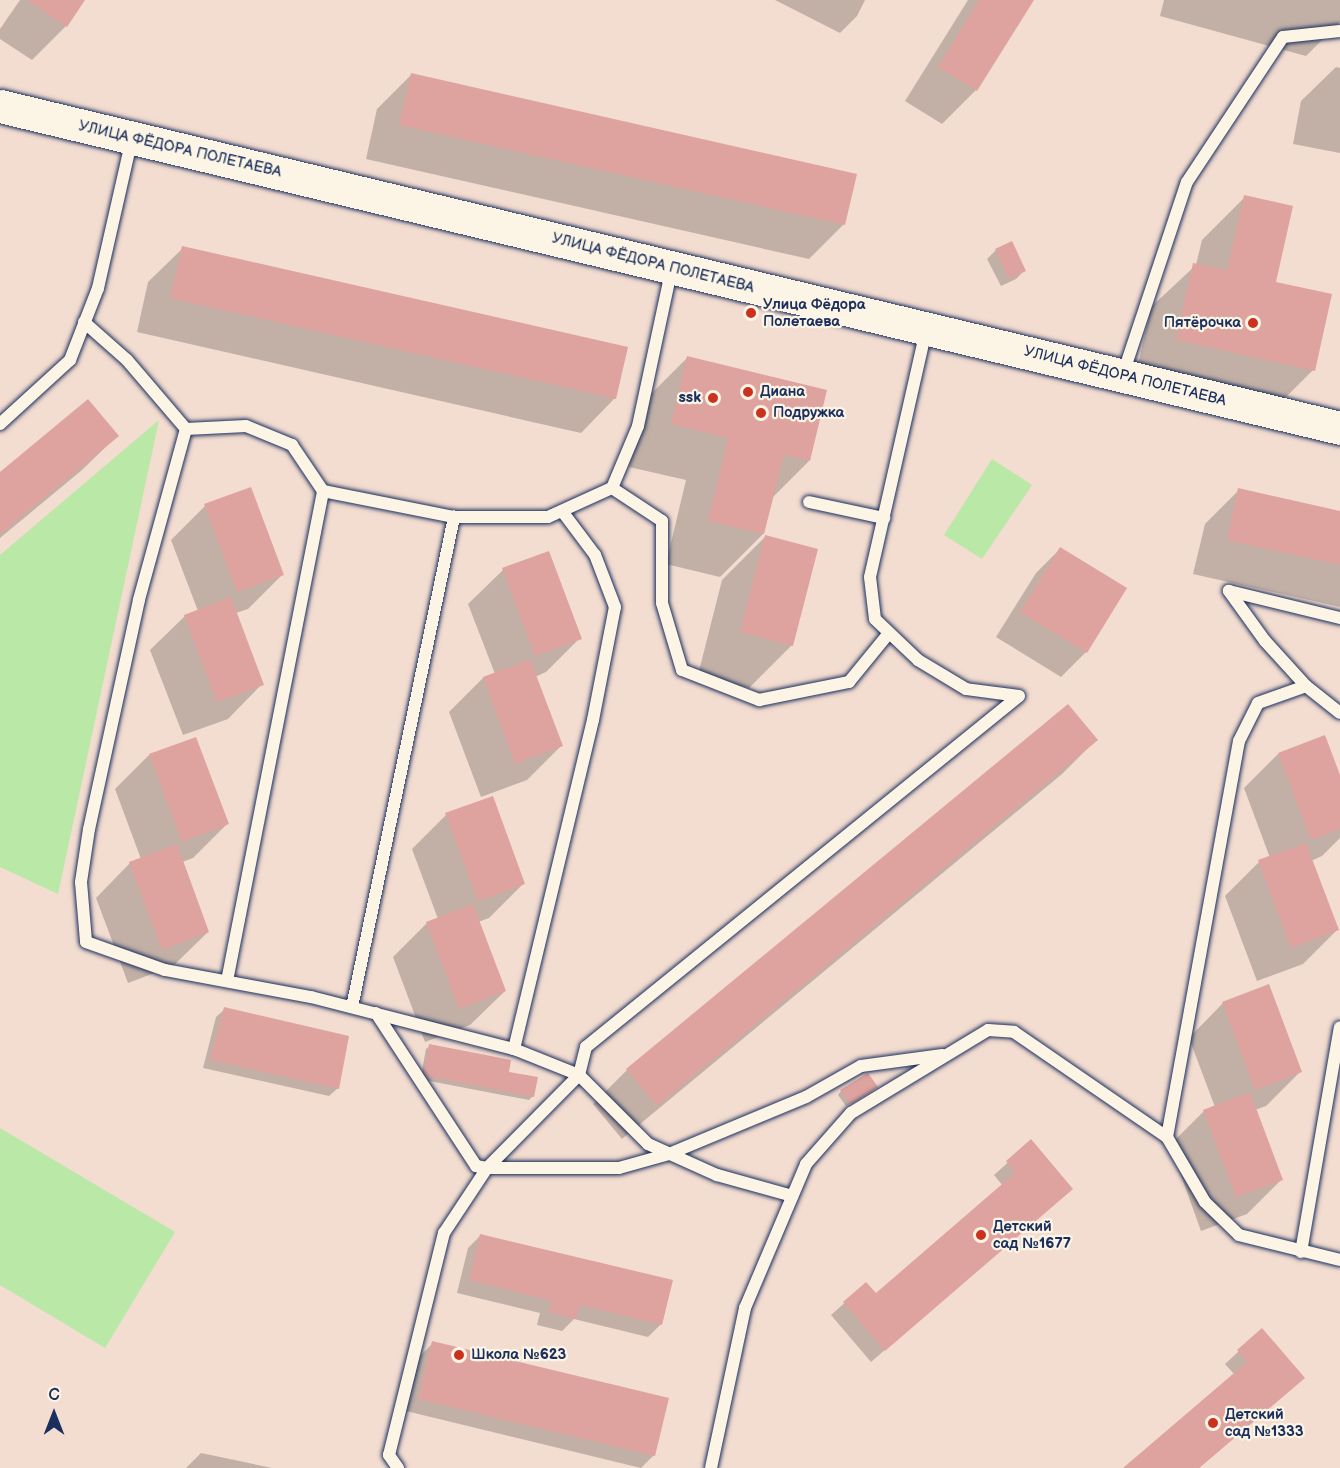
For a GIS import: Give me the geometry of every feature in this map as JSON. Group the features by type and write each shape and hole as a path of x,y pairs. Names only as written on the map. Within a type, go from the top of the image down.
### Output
{"main road":[{"name":"УЛИЦА ФЁДОРА ПОЛЕТАЕВА","path":"0,106 1340,428"}],"lane":[{"path":"1122,375 1187,182 1283,37 1340,31"},
{"path":"0,424 69,360 98,288 132,138"},
{"path":"186,429 246,426 292,445 323,491 454,517 548,517 612,488 638,426 672,267"},
{"path":"84,322 127,360 186,429"},
{"path":"398,1468 389,1455 444,1233 487,1167 579,1075 586,1047 1019,696 966,689 918,660 875,619 870,577 927,328"},
{"path":"186,429 139,600 89,829 81,882 86,942 165,970 352,1007 514,1049 579,1075 648,1144 717,1175 792,1196"},
{"path":"612,488 662,521 662,603 682,670 759,700 849,682 889,633"},
{"path":"227,981 323,491"},
{"path":"809,502 884,518"},
{"path":"514,1049 588,743 615,608 595,555 562,511"},
{"path":"352,1007 454,517"},
{"path":"1340,618 1229,591 1265,641 1306,686 1340,713"},
{"path":"1167,1137 1239,741 1258,703 1306,686"},
{"path":"376,1013 476,1166 487,1167 619,1168 669,1154 806,1097 861,1066 947,1055"},
{"path":"1301,1252 1340,1027"},
{"path":"711,1468 745,1308 806,1164 851,1113 988,1030 1014,1032 1167,1137 1205,1202 1239,1235 1340,1260"}],"green space":[{"path":"159,420 58,894 0,867 0,555"},
{"path":"992,459 1032,485 982,559 944,535"},
{"path":"0,1128 175,1232 105,1348 0,1285"}],"building":[{"path":"27,0 85,0 67,27"},
{"path":"979,0 1034,0 977,91 938,67"},
{"path":"411,73 857,174 845,225 399,125"},
{"path":"1244,195 1293,206 1276,282 1332,294 1315,371 1176,340 1193,263 1227,270"},
{"path":"1012,241 1026,271 1009,279 995,249"},
{"path":"182,246 628,347 616,399 170,298"},
{"path":"687,356 827,390 810,461 784,455 764,534 708,521 728,438 671,424"},
{"path":"88,399 119,436 0,534 0,472"},
{"path":"251,487 284,575 237,592 204,504"},
{"path":"1238,488 1340,511 1340,565 1227,540"},
{"path":"765,535 818,549 793,646 740,632"},
{"path":"1060,547 1127,588 1087,653 1020,612"},
{"path":"549,551 582,639 535,656 502,568"},
{"path":"231,597 264,685 217,702 184,615"},
{"path":"530,659 563,746 515,764 483,677"},
{"path":"1068,704 1098,740 657,1106 626,1069"},
{"path":"1325,735 1340,775 1340,829 1311,840 1278,753"},
{"path":"196,737 229,824 182,842 149,754"},
{"path":"493,796 525,884 478,901 445,813"},
{"path":"1306,843 1339,930 1291,948 1258,860"},
{"path":"177,844 209,932 162,950 129,862"},
{"path":"473,904 506,991 459,1009 426,922"},
{"path":"1269,984 1302,1072 1255,1090 1222,1002"},
{"path":"224,1007 349,1036 339,1089 210,1060"},
{"path":"429,1044 511,1060 509,1072 538,1077 534,1097 427,1076 424,1072"},
{"path":"868,1073 878,1087 851,1104 840,1090"},
{"path":"1250,1092 1283,1180 1236,1197 1203,1110"},
{"name":"Детский сад №1677","path":"1031,1139 1073,1189 885,1351 843,1302 866,1282 876,1293 1015,1173 1006,1161"},
{"path":"480,1234 673,1280 662,1325 580,1305 576,1319 549,1312 552,1301 469,1280"},
{"name":"Детский сад №1333","path":"1262,1328 1305,1378 1199,1468 1123,1468 1247,1362 1237,1350"},
{"path":"432,1341 669,1398 655,1456 418,1399"}],"place":[{"name":"Улица Фёдора Полетаева","path":"751,313"},
{"name":"Пятёрочка","path":"1253,323"},
{"name":"Диана","path":"748,392"},
{"name":"ssk","path":"713,398"},
{"name":"Подружка","path":"761,413"},
{"name":"Детский сад №1677","path":"981,1235"},
{"name":"Школа №623","path":"459,1355"},
{"name":"Детский сад №1333","path":"1213,1423"}]}
